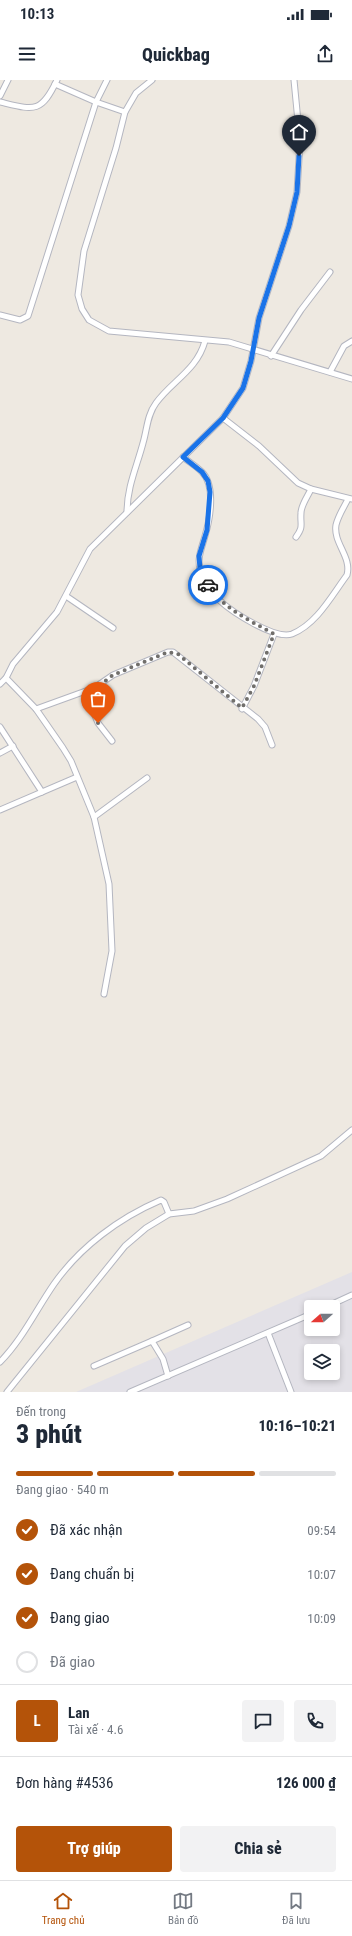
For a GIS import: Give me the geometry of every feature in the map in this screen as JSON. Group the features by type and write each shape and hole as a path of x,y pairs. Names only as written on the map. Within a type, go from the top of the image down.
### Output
{"street":[{"path":"0,96 8,80"},
{"path":"0,315 20,320 28,316 96,102 107,80"},
{"path":"152,80 136,93 125,112 116,148 84,251 78,295 82,309 89,320 109,331 229,342 253,348 271,356 352,379"},
{"path":"0,684 6,678 13,664 47,626 66,596 90,549 223,418 243,388 251,361 259,318 289,226 297,192 300,142 294,80"},
{"path":"0,102 29,108 40,106 56,82 67,89 96,102 125,112"},
{"path":"271,356 301,310 330,272"},
{"path":"127,512 129,489 152,410 163,395 189,370 201,351 205,341"},
{"path":"330,372 342,348 352,341"},
{"path":"183,457 202,472 208,481 210,492 207,530 199,556 200,569 207,583 218,599 230,610 274,634 291,634 308,624 316,617 350,569 338,540 336,525 350,499 311,489 298,483 259,446 223,418"},
{"path":"296,537 303,525 301,513 302,508 311,489"},
{"path":"66,596 113,628"},
{"path":"242,708 254,686 274,634"},
{"path":"36,709 85,692 100,685 113,675 168,652 173,652 242,708 258,719 265,727 272,745"},
{"path":"6,678 36,709 63,748 94,817 109,884 112,951 104,994"},
{"path":"85,692 98,723 112,741"},
{"path":"0,727 42,792"},
{"path":"0,753 13,746"},
{"path":"0,810 77,777"},
{"path":"94,817 147,778"},
{"path":"8,1392 125,1246 146,1228 169,1214 194,1210 227,1199 320,1156 352,1130"},
{"path":"0,1362 14,1346 55,1283 88,1245 124,1220 161,1200 169,1214"},
{"path":"340,1301 352,1295"},
{"path":"130,1392 304,1317"},
{"path":"94,1366 188,1325"},
{"path":"268,1333 291,1392"},
{"path":"152,1341 163,1359 168,1376"}],"shaded area":[{"path":"352,1272 352,1392 76,1392"}],"way so far":[{"path":"98,723 85,692 100,685 107,678 113,675 168,652 178,654 242,708 254,686 274,634 230,610 218,599 208,585"}],"route":[{"path":"208,585 200,569 199,556 207,530 209,514 210,492 208,481 202,472 183,457 223,418 243,388 251,361 259,318 289,226 297,192 299,156"}]}
